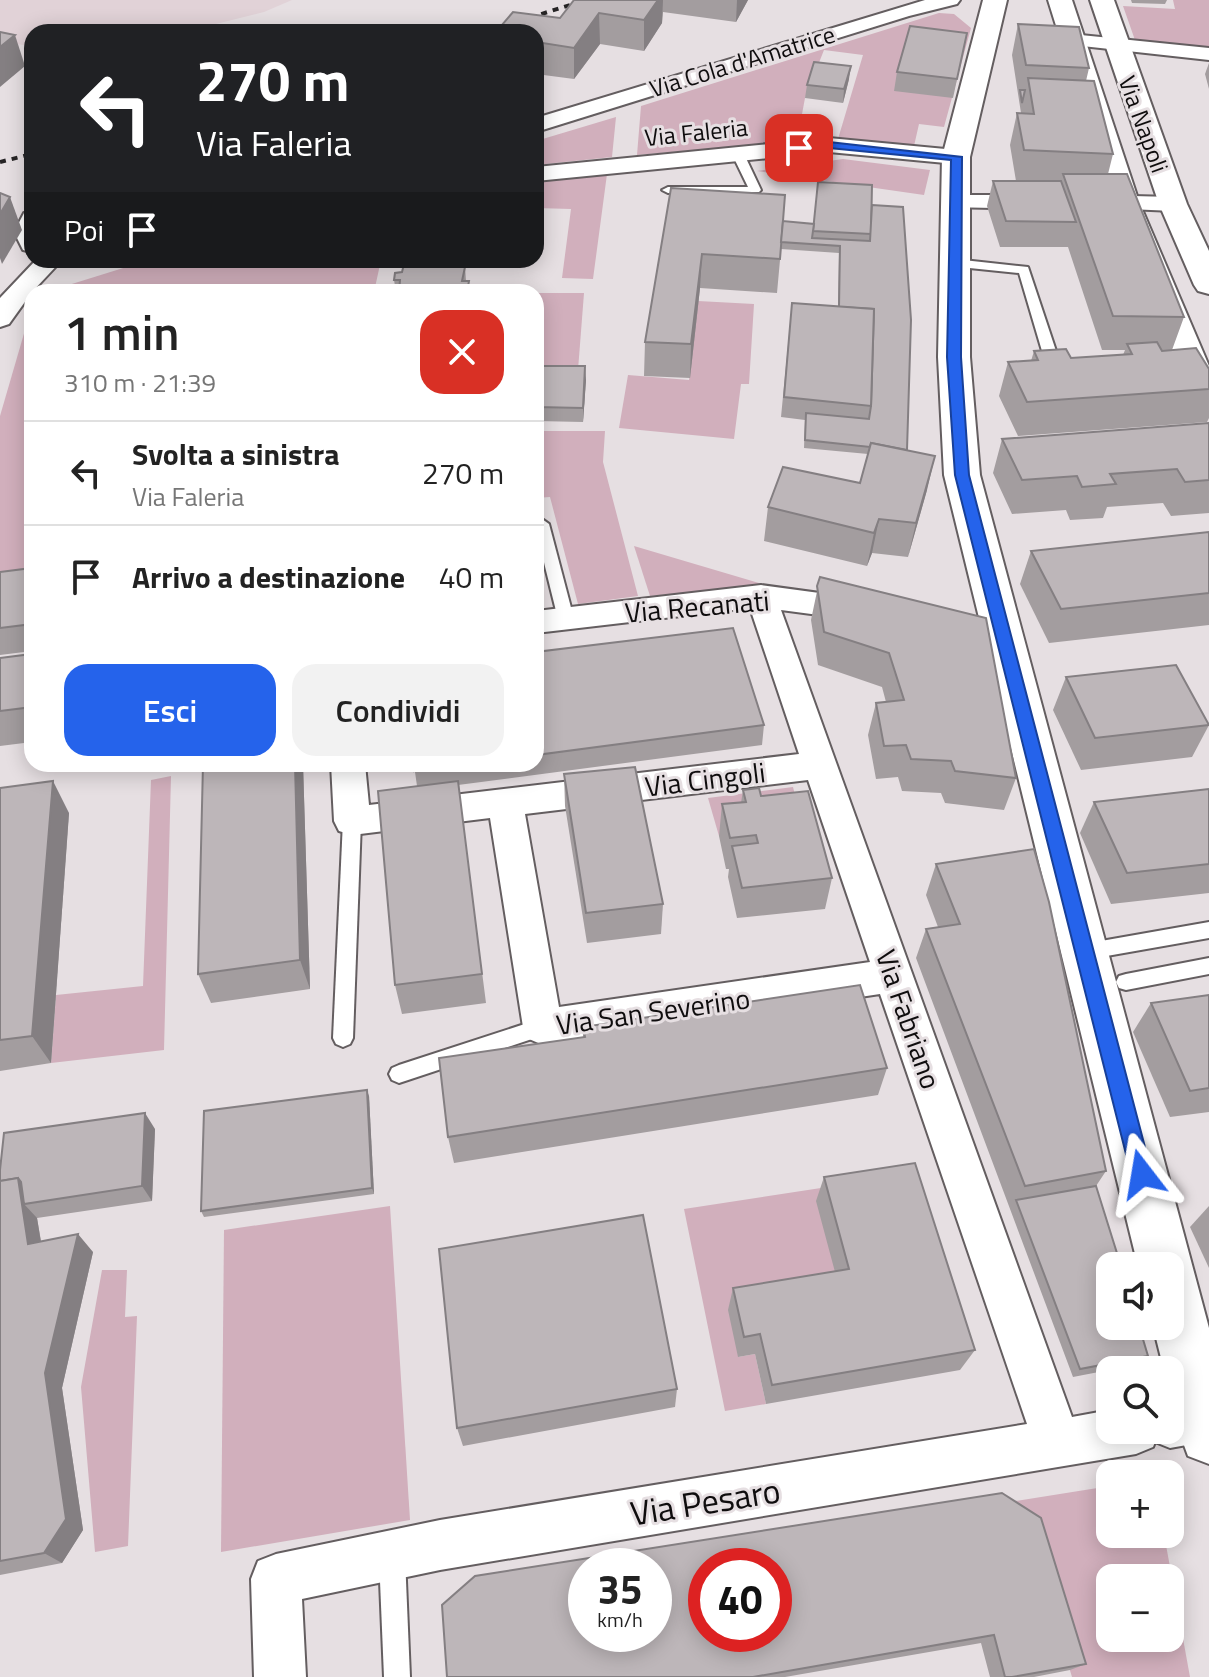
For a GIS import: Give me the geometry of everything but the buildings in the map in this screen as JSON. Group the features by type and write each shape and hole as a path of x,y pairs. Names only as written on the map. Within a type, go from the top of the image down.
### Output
{"street":[{"name":"Via Cola d'Amatrice","path":"544,123 903,11 950,0"},
{"path":"995,0 956,157 954,357 962,475 984,626 1084,952 1161,1252"},
{"name":"Via Napoli","path":"1060,0 1125,202 1209,405"},
{"name":"Via Napoli","path":"1102,0 1173,204 1209,285"},
{"name":"Via Napoli","path":"1071,40 1115,43"},
{"path":"1115,43 1209,54"},
{"name":"Via Faleria","path":"544,173 829,145 956,157"},
{"path":"954,202 1125,202"},
{"name":"Via Napoli","path":"1125,202 1173,204"},
{"path":"0,219 24,228"},
{"path":"27,284 42,268"},
{"path":"2,311 24,288"},
{"name":"Via Recanati","path":"551,620 761,596 893,614"},
{"name":"Via Fabriano","path":"761,596 1057,1443"},
{"name":"Via Cingoli","path":"352,821 820,765"},
{"path":"349,772 352,821"},
{"name":"Via San Severino","path":"505,803 543,1027 894,975"},
{"path":"1181,1340 1198,1424"},
{"name":"Via Pesaro","path":"280,1677 276,1579 392,1554 1096,1437"}],"lane":[{"path":"668,190 755,190 738,154"},
{"path":"954,263 1024,270 1049,351"},
{"path":"544,567 551,620"},
{"path":"343,1038 352,821"},
{"path":"1084,952 1209,930"},
{"path":"1126,982 1209,966"},
{"path":"399,1074 543,1027"},
{"path":"392,1554 397,1677"}],"shaded area":[{"path":"0,0 292,0 264,12 216,24 24,24 24,45 0,42"},
{"path":"1173,0 1209,0 1209,50 1136,43 1123,6 1175,9"},
{"path":"939,13 954,14 971,28 944,127 919,124 914,146 838,139 863,55 824,50 805,98 797,141 637,155 641,106"},
{"path":"616,117 612,157 544,164 544,139"},
{"path":"843,159 930,170 924,195 757,171"},
{"path":"607,174 593,279 562,278 571,209 544,208 544,179"},
{"path":"123,268 379,268 376,284 72,284"},
{"path":"544,293 584,293 578,370 544,370"},
{"path":"698,301 754,304 749,384 741,384 734,439 619,428 628,375 689,380"},
{"path":"24,334 24,590 0,593 0,416"},
{"path":"544,431 605,431 603,462 638,596 578,604 550,497 544,497"},
{"path":"634,546 766,585 650,596"},
{"path":"171,776 164,1050 51,1063 56,995 143,986 151,780"},
{"path":"793,787 802,823 719,836 708,798"},
{"path":"834,1186 840,1292 738,1357 755,1354 766,1404 725,1411 684,1209"},
{"path":"390,1206 410,1520 221,1552 224,1230"},
{"path":"102,1270 127,1270 125,1317 137,1316 128,1546 95,1552 81,1387"},
{"path":"1096,1488 1096,1548 1167,1548 1169,1564 1096,1564 1096,1652 1184,1652 1184,1644 1190,1677 1072,1677 1027,1529 990,1505"}],"railway":[{"path":"510,24 586,0"},
{"path":"0,162 24,156"}],"route":[{"path":"799,148 829,145 956,157 954,357 962,475 1142,1174"}]}
